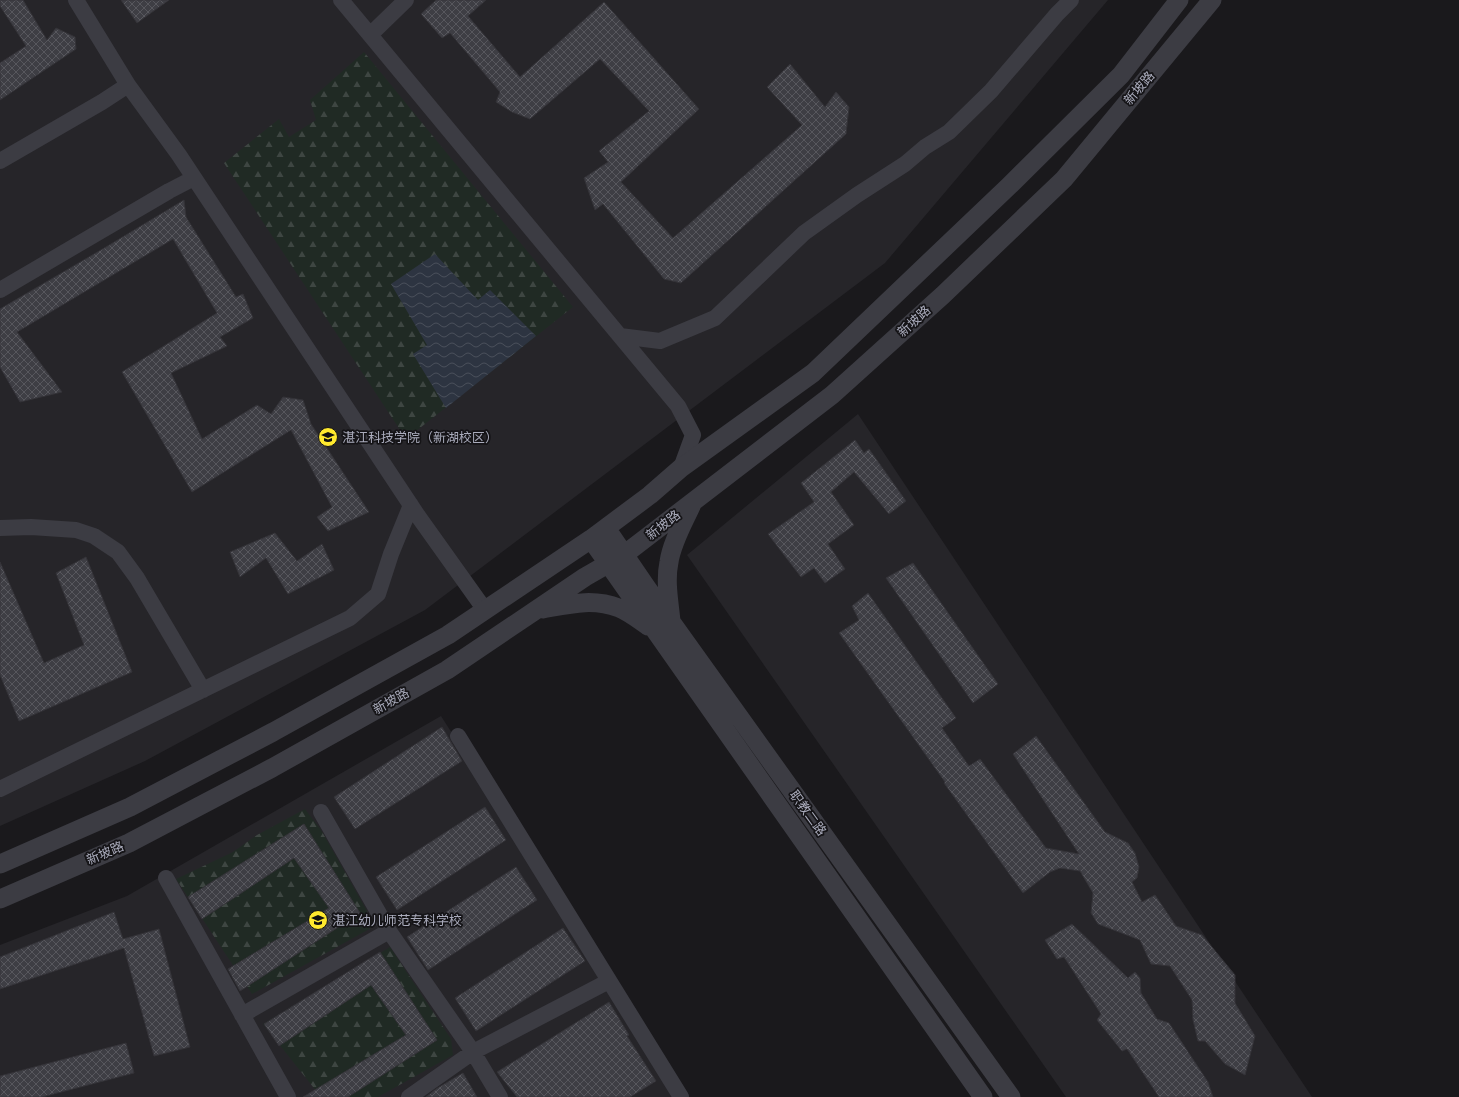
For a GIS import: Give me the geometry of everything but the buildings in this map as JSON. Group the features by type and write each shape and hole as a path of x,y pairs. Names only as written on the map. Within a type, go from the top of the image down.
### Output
{"street":[{"path":"76,0 128,85 194,178 411,504 485,610"},
{"path":"341,0 678,406 693,435 681,468"},
{"path":"370,35 406,0"},
{"path":"620,336 660,341 715,318 804,234 857,195 905,164 925,147 949,132 991,91 1057,14 1071,0"},
{"name":"新坡路","path":"606,528 681,468 813,373 1121,75 1179,0"},
{"name":"新坡路","path":"0,899 129,843 272,768 447,670 585,576 625,554 832,394 943,295 1064,179 1212,0"},
{"path":"0,160 102,102 128,85"},
{"path":"0,290 169,191 194,178"},
{"path":"536,610 585,602 602,604 620,608 664,627 669,562 673,547 692,502"},
{"path":"0,790 350,618 378,594 391,554 411,504"},
{"path":"0,528 30,527 76,530 94,536 118,552 136,578 203,690"},
{"path":"0,864 130,807 273,732 448,635 606,528"},
{"name":"职教二路","path":"606,528 647,588 664,627 983,1097"},
{"name":"职教二路","path":"591,539 609,564 664,627 1011,1097"},
{"path":"458,736 681,1097"},
{"path":"321,812 389,931 473,1052 500,1097"},
{"path":"166,878 288,1097"},
{"path":"242,1015 389,931"},
{"path":"409,1097 473,1052 609,981"}],"shaded area":[{"name":"湛江科技学院（新湖校区）","path":"0,0 1108,0 885,263 425,610 145,761 0,826"},
{"path":"858,414 1312,1097 1066,1097 687,555"},
{"name":"湛江幼儿师范专科学校","path":"441,716 685,1097 0,1097 0,945 127,896"}],"green space":[{"path":"364,52 573,307 406,439 224,163 279,119 289,137 316,120 310,100"},
{"path":"305,809 321,830 371,918 373,927 252,994 176,879 233,852 257,835"},
{"path":"390,947 451,1039 453,1055 378,1097 321,1097 263,1024"}],"water":[{"path":"435,254 478,300 490,290 536,336 446,408 413,354 427,345 391,284"}],"place":[{"name":"湛江科技学院（新湖校区）","path":"328,437"},
{"name":"湛江幼儿师范专科学校","path":"318,920"}]}
